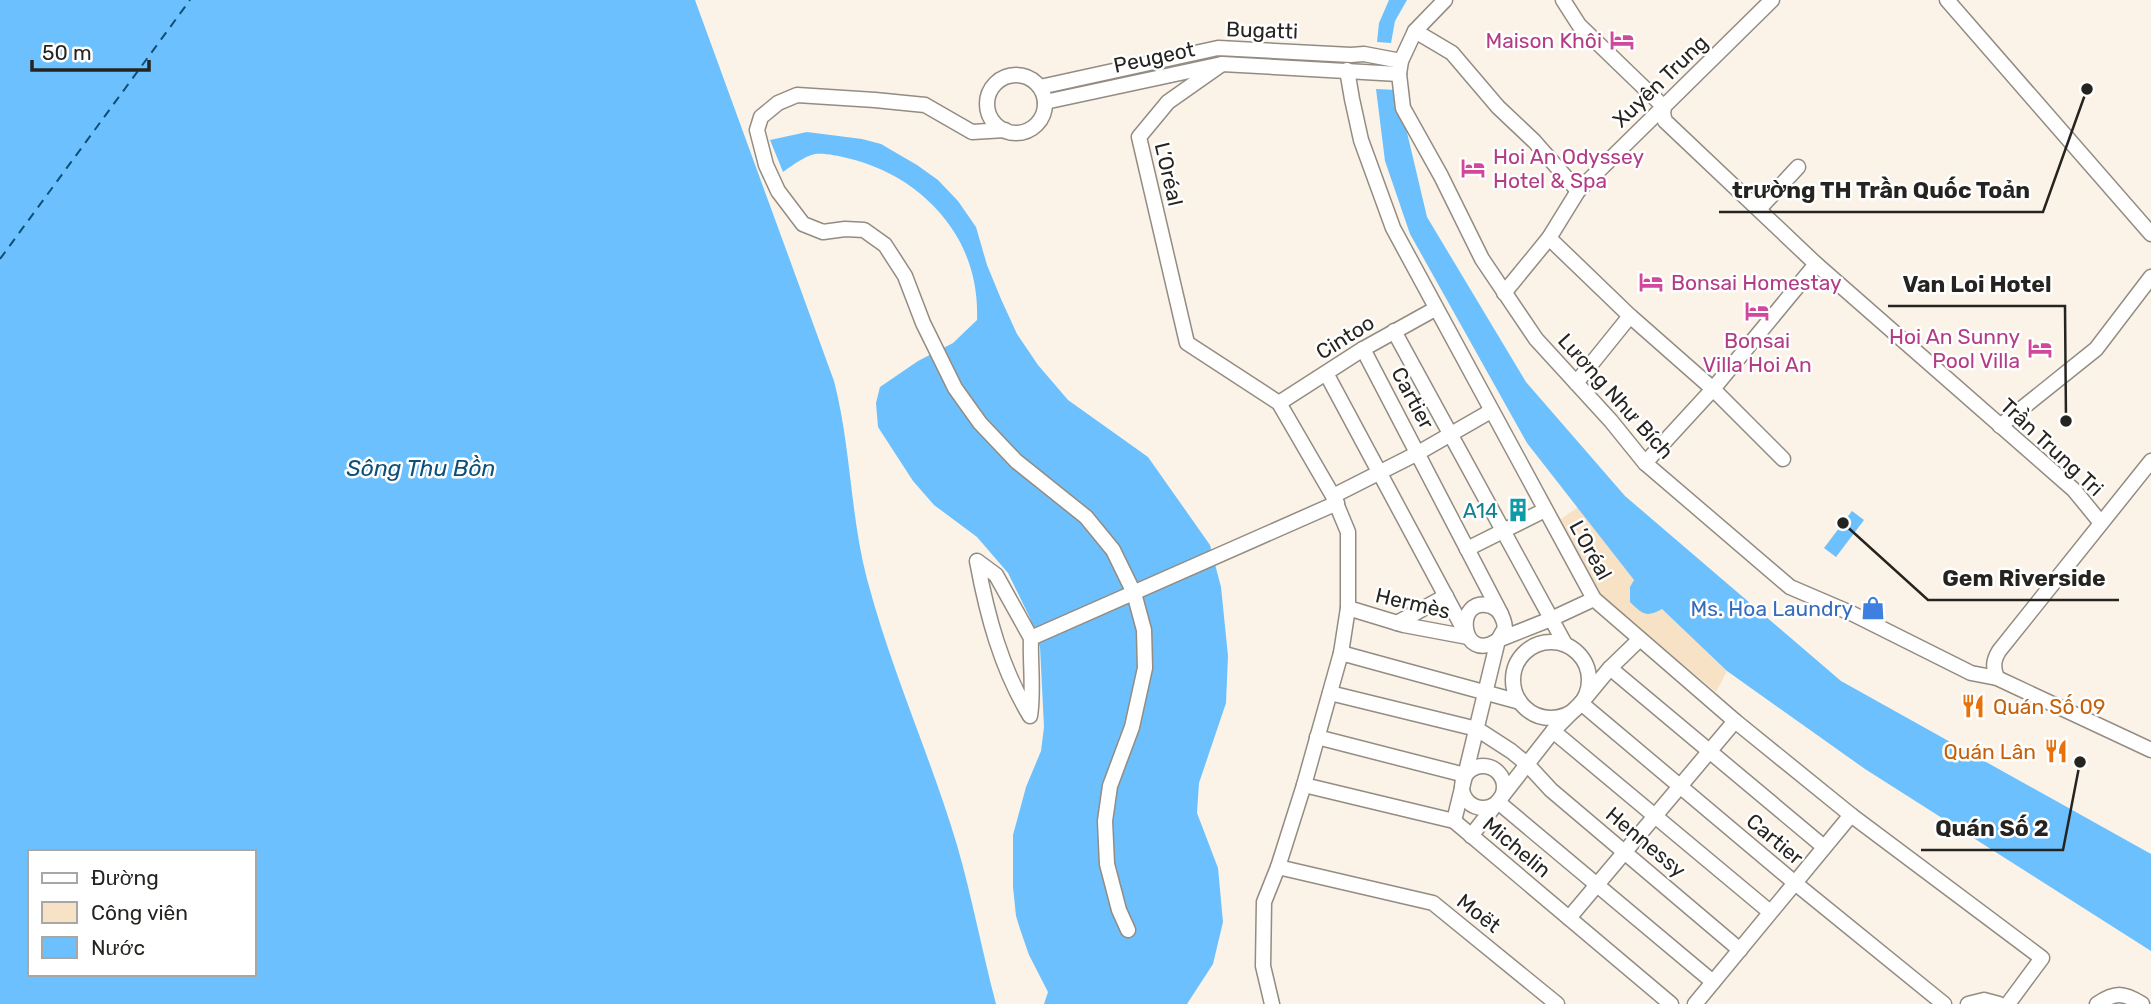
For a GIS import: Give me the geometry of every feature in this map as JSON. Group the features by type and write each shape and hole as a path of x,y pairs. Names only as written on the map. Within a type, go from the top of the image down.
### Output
{"street":[{"path":"1400,67 1415,31 1445,0"},
{"name":"Trần Trung Tri","path":"1563,0 1579,25 1664,107 1665,121 1816,264 2074,490 2101,523"},
{"name":"Xuyên Trung","path":"1504,293 1549,238 1578,191 1772,0"},
{"path":"1947,0 2151,234"},
{"path":"1415,31 1452,53 1498,107 1534,141 1578,191"},
{"name":"Bugatti","path":"1040,87 1218,48 1364,54 1400,67"},
{"name":"Peugeot","path":"1045,102 1222,64 1348,70 1362,74 1400,67"},
{"name":"L’Oréal","path":"1222,64 1168,102 1139,137 1187,343 1279,403 1335,500 1348,532 1349,608 1341,653 1304,785 1264,902 1263,966 1272,1004"},
{"name":"Lương Như Bích","path":"1400,67 1403,108 1441,176 1482,259 1536,339 1611,421 1645,463 1790,587 1853,614 1971,673 1997,678 2151,750"},
{"name":"L’Oréal","path":"1348,70 1361,141 1392,228 1594,598 1735,720 1852,815 2042,958 2008,1004"},
{"path":"1005,130 991,118 988,108 991,90 1005,77 1015,75 1033,80 1040,87 1045,102 1044,111 1040,120 1024,131 972,131 925,106 797,95 778,103 761,117 757,130 765,166 778,191 803,224 823,232 864,230 885,245 905,276 923,323 955,388 980,423 1016,461 1086,517 1113,550 1134,593 1144,630 1145,668 1132,727 1110,786 1105,821 1110,876 1119,910 1128,930"},
{"path":"1759,209 1798,167"},
{"path":"1549,238 1630,316 1713,389 1783,458"},
{"path":"1645,463 1713,389 1816,264"},
{"path":"2000,426 2096,349 2151,277"},
{"name":"Cintoo","path":"1279,403 1363,349 1435,309"},
{"path":"1576,383 1630,316"},
{"path":"1394,331 1565,644"},
{"name":"Cartier","path":"1363,349 1502,615"},
{"path":"1326,373 1473,642 1486,645 1594,598"},
{"path":"1031,638 1335,500 1491,411"},
{"path":"1997,678 1994,666 1999,651 2151,461"},
{"path":"1467,548 1545,510"},
{"path":"977,561 996,575 1031,638 1033,696 1030,716 1014,690 998,650 977,561"},
{"path":"1397,623 1446,596"},
{"path":"1454,821 1498,640 1505,628 1502,615 1498,610 1485,605 1472,609 1465,621 1468,637"},
{"name":"Hermès","path":"1349,608 1397,623 1468,637"},
{"path":"1341,653 1520,702 1539,716 1551,717 1573,711 1610,668 1640,639"},
{"path":"1498,640 1532,647"},
{"path":"1471,836 1553,731 1581,703 1589,681 1583,659 1565,644 1542,643 1532,647 1522,654 1514,669 1513,681 1520,702"},
{"path":"1610,668 1824,847"},
{"path":"1330,693 1477,729"},
{"name":"Cartier","path":"1581,703 1944,1004"},
{"path":"1569,918 1735,720"},
{"name":"Hennessy","path":"1477,729 1527,764 1551,790 1740,950"},
{"path":"1553,731 1770,912"},
{"path":"1317,737 1465,775"},
{"path":"1481,766 1498,773 1502,779 1503,791 1498,802 1486,808 1472,806 1461,788 1465,775 1481,766"},
{"name":"Michelin","path":"1304,785 1454,821 1671,1004"},
{"path":"1498,802 1713,982"},
{"path":"1695,1004 1852,815"},
{"name":"Moët","path":"1278,867 1433,903 1557,1004"},
{"path":"2096,1004 2110,995 2133,998 2142,1004"},
{"path":"1968,1004 1983,1000 1999,1004"}],"green space":[{"path":"1578,507 1634,580 1630,596 1638,610 1662,609 1727,671 1716,692 1596,591 1558,521"}],"water":[{"name":"Sông Thu Bồn","path":"0,0 695,0 834,381 867,579 887,646 957,845 996,1004 0,1004"},
{"path":"1389,0 1407,0 1395,21 1391,43 1377,42 1379,23"},
{"path":"1376,89 1397,90 1427,217 1526,382 1625,496 1841,681 2151,854 2151,951 1865,769 1727,671 1662,609 1644,613 1630,602 1630,587 1634,580 1527,443 1410,234 1385,161"},
{"path":"807,132 881,144 938,180 958,201 976,227 1001,299 1017,334 1038,365 1068,400 1148,457 1210,545 1221,587 1228,656 1226,703 1199,783 1197,813 1218,868 1223,922 1213,964 1187,1004 1044,1004 1048,992 1029,955 1020,929 1013,887 1013,835 1026,787 1041,751 1044,727 1040,647 1030,618 1008,573 977,537 934,505 913,481 878,427 876,403 880,387 918,361 953,343 977,320 977,300 971,271 965,251 951,226 927,199 898,178 865,163 823,154 806,157 783,172 770,140"},
{"path":"1852,511 1864,520 1836,557 1824,548"}],"ferry route":[{"path":"0,259 190,0"}],"place":[{"name":"Maison Khôi","path":"1622,40"},
{"name":"trường TH Trần Quốc Toản","path":"2087,89"},
{"name":"Hoi An Odyssey Hotel & Spa","path":"1473,168"},
{"name":"Bonsai Homestay","path":"1651,282"},
{"name":"Bonsai Villa Hoi An","path":"1757,311"},
{"name":"Hoi An Sunny Pool Villa","path":"2040,348"},
{"name":"Van Loi Hotel","path":"2066,421"},
{"name":"A14","path":"1518,510"},
{"name":"Gem Riverside","path":"1843,523"},
{"name":"Ms. Hoa Laundry","path":"1873,608"},
{"name":"Quán Số 09","path":"1973,706"},
{"name":"Quán Lân","path":"2056,751"},
{"name":"Quán Số 2","path":"2080,762"}]}
